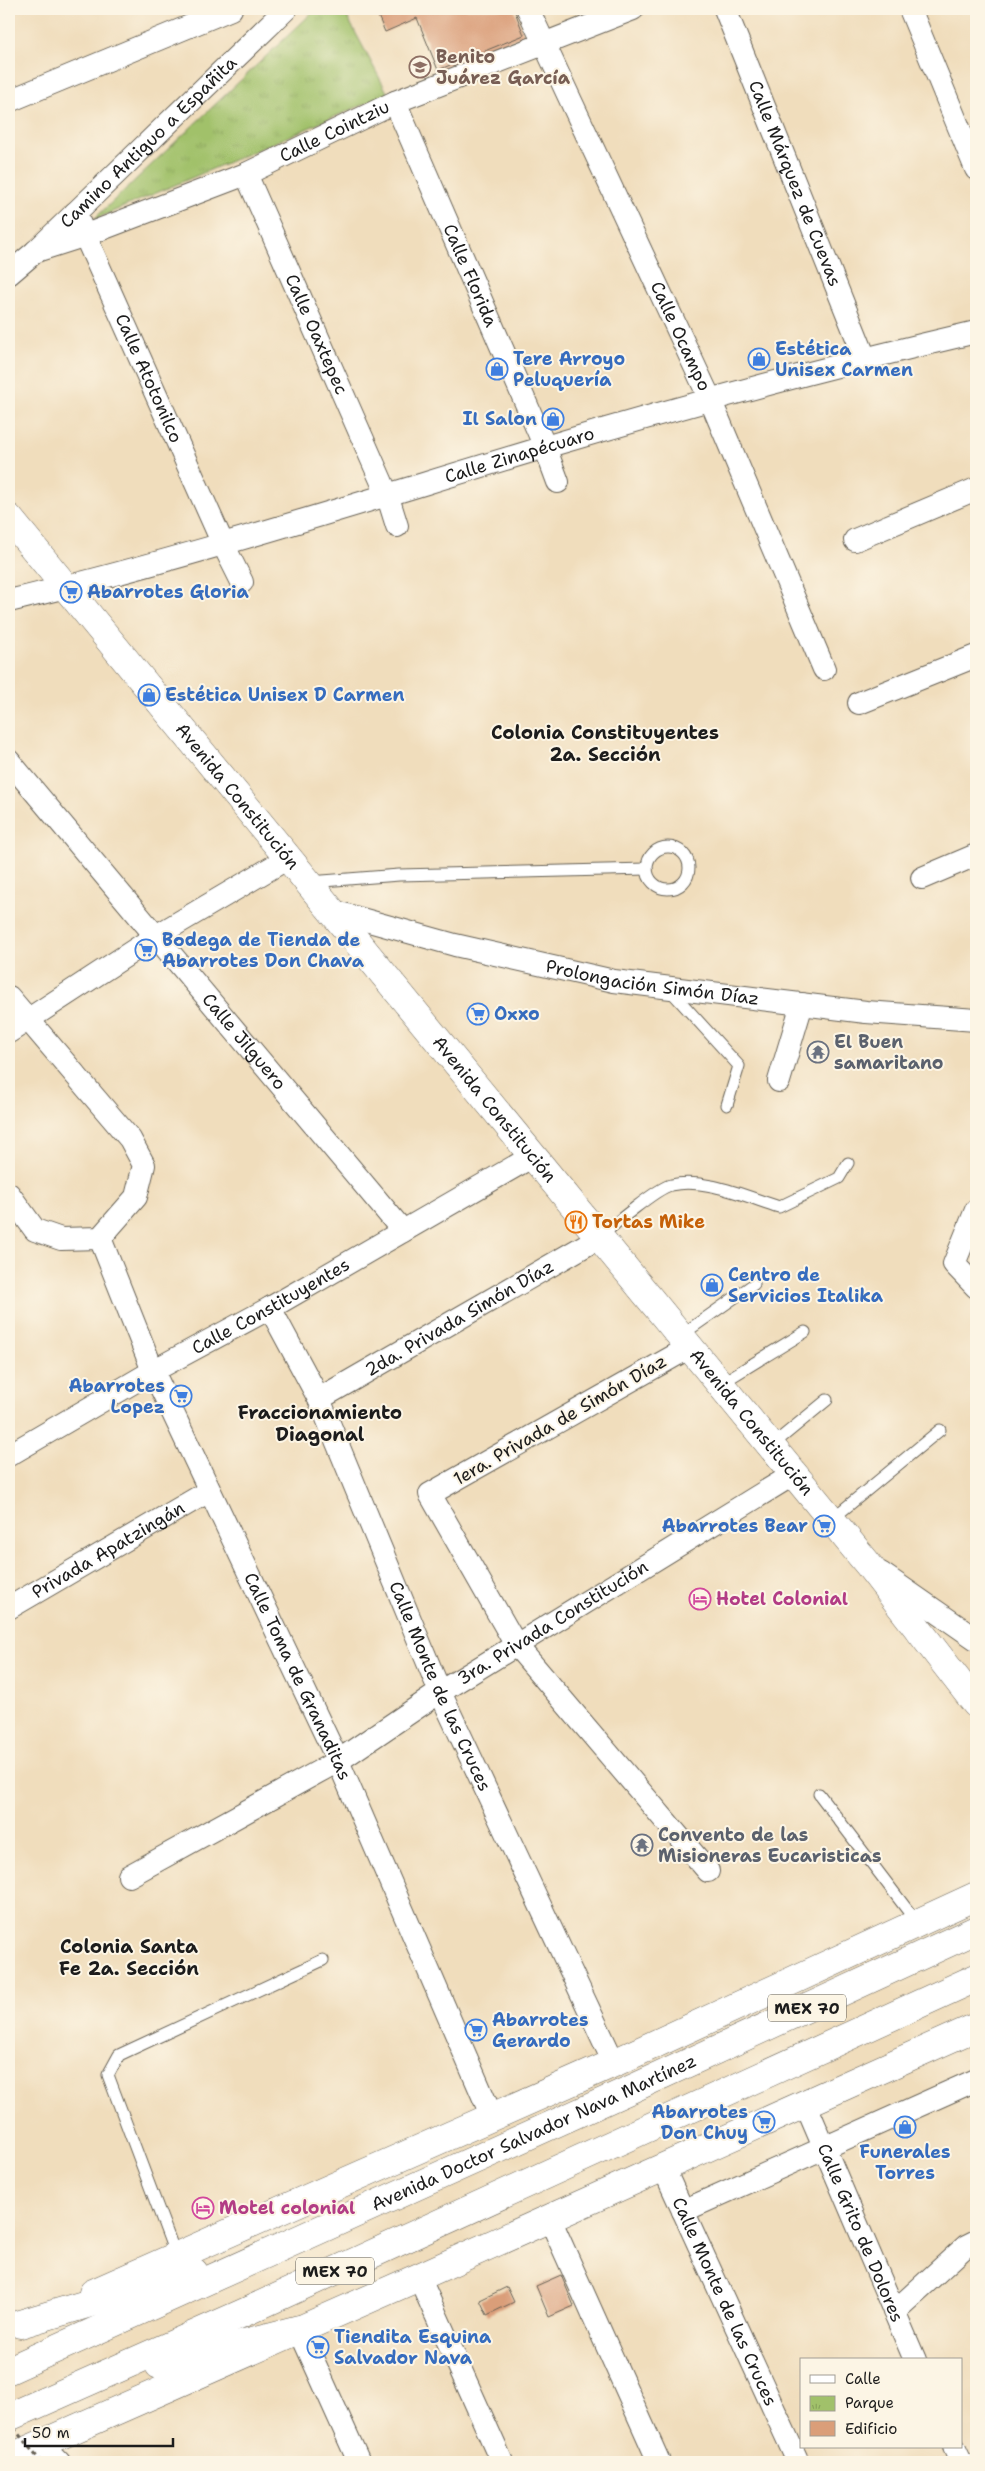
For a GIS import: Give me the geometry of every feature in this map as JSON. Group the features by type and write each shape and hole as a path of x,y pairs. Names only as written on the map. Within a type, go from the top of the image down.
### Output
{"main road":[{"name":"Avenida Constitución","path":"9,518 794,1474 976,1704"},
{"name":"Avenida Doctor Salvador Nava Martínez","path":"15,2327 614,2063 976,1896"},
{"name":"Avenida Doctor Salvador Nava Martínez","path":"9,2370 305,2238 976,1930"},
{"name":"MEX 70","path":"9,2417 976,1978"},
{"path":"9,2458 48,2456 299,2330 806,2105 976,2026"},
{"path":"15,2327 305,2238"},
{"path":"85,2383 299,2330"}],"street":[{"path":"9,102 232,9"},
{"name":"Camino Antiguo a Españita","path":"9,274 36,251 286,9"},
{"name":"Calle Ocampo","path":"528,9 710,399 824,669"},
{"name":"Calle Cointziu","path":"36,251 86,235 246,174 395,102 633,9"},
{"name":"Calle Márquez de Cuevas","path":"725,9 865,358"},
{"path":"910,9 976,169"},
{"name":"Calle Florida","path":"395,102 545,447 558,482"},
{"name":"Calle Oaxtepec","path":"246,174 387,494 397,526"},
{"name":"Calle Atotonilco","path":"75,213 223,544 242,582"},
{"name":"Calle Zinapécuaro","path":"9,601 223,544 710,399 865,358 976,332"},
{"path":"855,540 976,489"},
{"path":"859,702 976,656"},
{"name":"Calle Jilguero","path":"9,761 403,1231"},
{"path":"922,878 976,855"},
{"path":"9,1032 156,936 288,858"},
{"name":"Prolongación Simón Díaz","path":"333,911 455,945 614,981 670,990 866,1012 974,1019"},
{"path":"9,997 130,1139 144,1165 136,1197 100,1238 61,1239 35,1230 9,1194"},
{"path":"779,1081 802,1004"},
{"name":"Calle Constituyentes","path":"9,1455 153,1371 270,1308 533,1156"},
{"path":"976,1210 954,1264 976,1287"},
{"name":"2da. Privada Simón Díaz","path":"319,1399 600,1237"},
{"name":"Calle Toma de Granaditas","path":"100,1238 153,1371 338,1762 492,2117"},
{"name":"Calle Monte de las Cruces","path":"270,1308 319,1399 440,1692 614,2063"},
{"name":"1era. Privada de Simón Díaz","path":"516,1645 430,1494 685,1341"},
{"name":"3ra. Privada Constitución","path":"129,1876 338,1762 440,1692 794,1474"},
{"name":"Privada Apatzingán","path":"9,1608 209,1492"},
{"path":"867,1564 975,1636"},
{"path":"516,1645 708,1872"},
{"path":"683,2211 826,2149 976,2080"},
{"name":"Calle Grito de Dolores","path":"806,2105 914,2358"},
{"name":"Calle Monte de las Cruces","path":"663,2167 798,2462"},
{"path":"550,2219 659,2462"},
{"path":"894,2312 966,2246 976,2241"},
{"path":"419,2277 502,2462"},
{"path":"299,2330 359,2462"},
{"path":"954,2448 961,2462"}],"lane":[{"path":"308,882 399,875 647,869"},
{"path":"670,990 739,1066 727,1104"},
{"path":"600,1237 625,1215 669,1185 697,1183 779,1207 840,1178 848,1163"},
{"path":"685,1341 754,1284"},
{"path":"720,1384 805,1332"},
{"path":"771,1446 827,1400"},
{"path":"831,1520 940,1430"},
{"path":"819,1794 918,1924"},
{"path":"176,2256 108,2076 118,2055 323,1960"}],"path":[{"path":"9,2422 48,2456"}],"green space":[{"path":"316,9 343,9 388,94 93,220"}],"building":[{"path":"375,9 514,9 524,35 438,70 417,18 385,32"},
{"path":"561,2275 574,2306 549,2317 536,2286"},
{"path":"507,2287 514,2302 487,2315 480,2300"}],"place":[{"name":"Benito Juárez García","path":"420,67"},
{"name":"Estética Unisex Carmen","path":"759,359"},
{"name":"Tere Arroyo Peluquería","path":"497,369"},
{"name":"Il Salon","path":"553,419"},
{"name":"Abarrotes Gloria","path":"71,592"},
{"name":"Estética Unisex D Carmen","path":"149,695"},
{"name":"Bodega de Tienda de Abarrotes Don Chava","path":"146,950"},
{"name":"Oxxo","path":"478,1014"},
{"name":"El Buen samaritano","path":"818,1052"},
{"name":"Tortas Mike","path":"576,1222"},
{"name":"Centro de Servicios Italika","path":"712,1285"},
{"name":"Abarrotes Lopez","path":"181,1396"},
{"name":"Abarrotes Bear","path":"824,1526"},
{"name":"Hotel Colonial","path":"700,1599"},
{"name":"Convento de las Misioneras Eucaristicas","path":"642,1845"},
{"name":"Abarrotes Gerardo","path":"476,2030"},
{"name":"Abarrotes Don Chuy","path":"764,2122"},
{"name":"Funerales Torres","path":"905,2127"},
{"name":"Motel colonial","path":"203,2208"},
{"name":"Tiendita Esquina Salvador Nava","path":"318,2347"}],"district":[{"name":"Colonia Constituyentes 2a. Sección","path":"605,743"},
{"name":"Fraccionamiento Diagonal","path":"320,1423"},
{"name":"Colonia Santa Fe 2a. Sección","path":"129,1957"}]}
